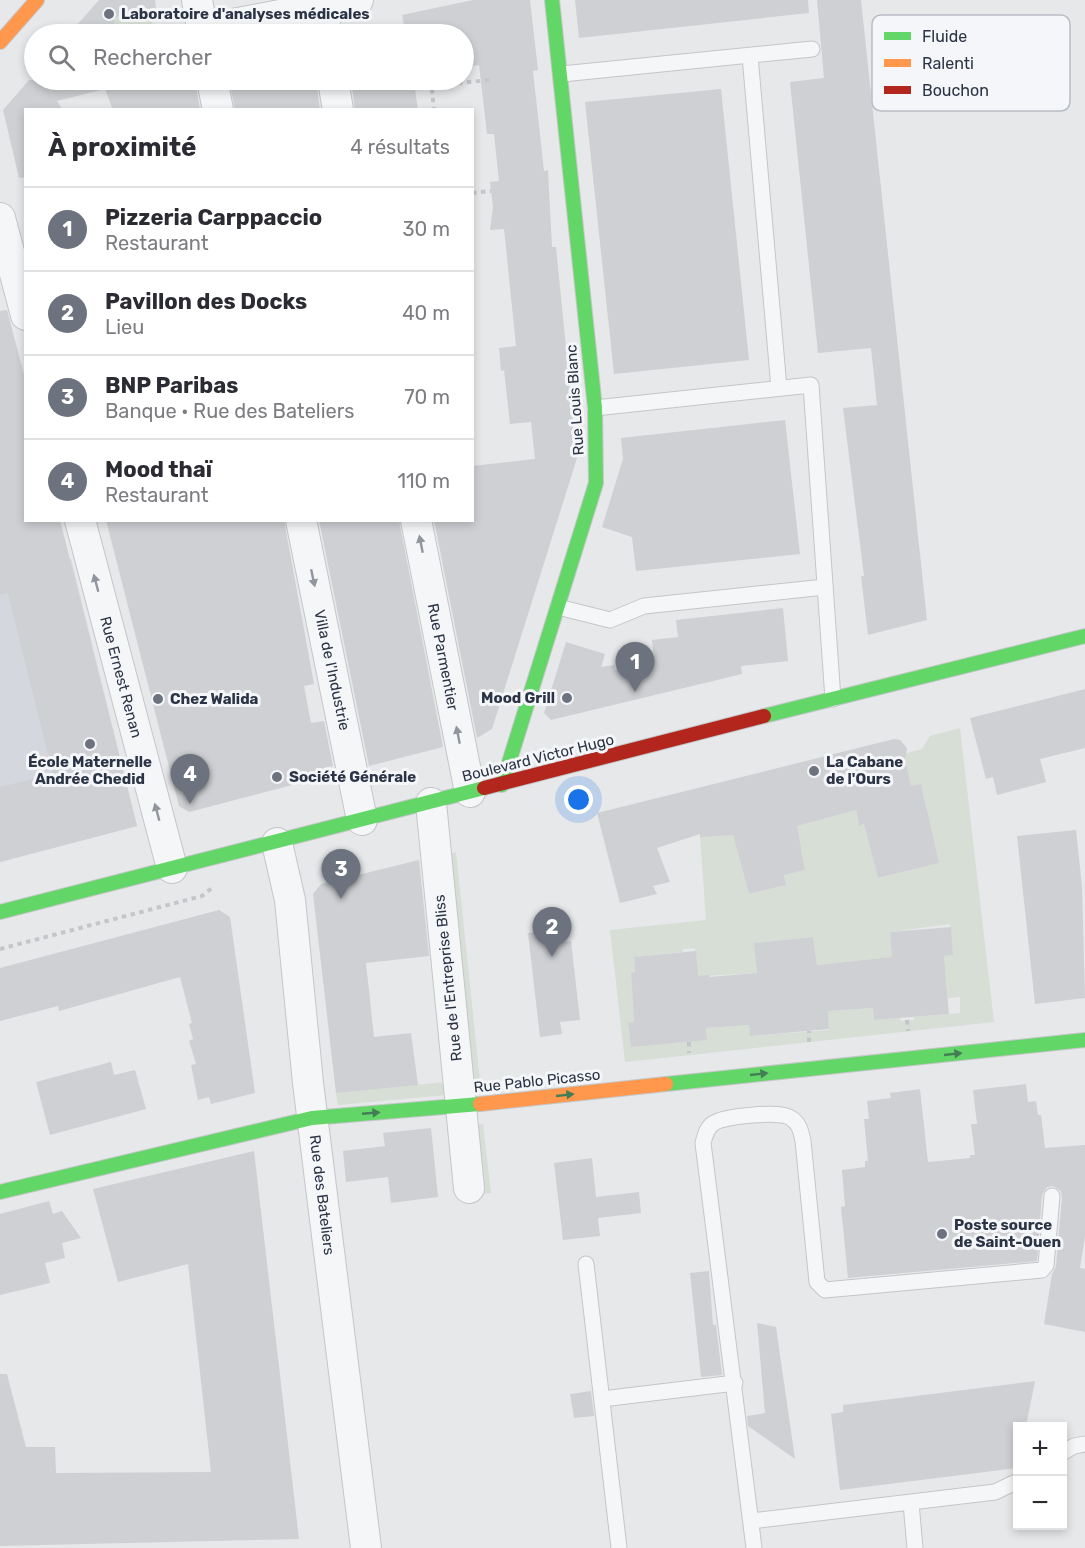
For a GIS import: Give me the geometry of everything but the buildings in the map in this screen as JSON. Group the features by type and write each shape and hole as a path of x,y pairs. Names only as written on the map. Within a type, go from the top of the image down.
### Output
{"street":[{"path":"3,34 38,0"},
{"path":"197,0 202,24"},
{"path":"284,24 325,20 358,0"},
{"name":"Rue Louis Blanc","path":"502,785 596,483 595,408 562,74 552,0"},
{"path":"214,90 218,108"},
{"path":"335,90 338,108"},
{"path":"0,218 24,308"},
{"name":"Rue Ernest Renan","path":"81,522 172,868"},
{"name":"Villa de l'Industrie","path":"301,522 362,820"},
{"name":"Rue Parmentier","path":"416,522 470,792"},
{"name":"Boulevard Victor Hugo","path":"0,912 1085,636"},
{"name":"Rue de l'Entreprise Bliss","path":"431,803 469,1188"},
{"name":"Rue des Bateliers","path":"277,843 290,900 312,1118 366,1548"},
{"name":"Rue Pablo Picasso","path":"0,1192 312,1118 460,1106 1085,1040"}],"lane":[{"path":"562,74 812,50"},
{"path":"750,56 779,388"},
{"path":"595,408 811,385 833,699"},
{"path":"558,607 610,620 645,606 825,587"},
{"path":"754,1548 703,1143 709,1127 723,1118 777,1114 787,1115 801,1130 817,1282 825,1290 1042,1270 1046,1265 1052,1196"},
{"path":"586,1264 619,1548"},
{"path":"602,1399 735,1383"},
{"path":"1067,1450 1085,1444"},
{"path":"751,1521 995,1492 1013,1482"},
{"path":"911,1503 915,1548"}],"path":[{"path":"474,82 489,80"},
{"path":"432,90 434,108"},
{"path":"474,193 491,191"},
{"path":"907,1020 908,1032"},
{"path":"809,1031 809,1042"},
{"path":"689,1042 689,1055"}],"shaded area":[{"path":"150,10 153,22 152,24 114,24 113,18"},
{"path":"0,469 27,570 71,559 137,826 0,862"},
{"path":"960,728 994,1022 625,1062 610,930 706,920 700,837 722,831 732,831 749,894 786,885 784,875 805,870 801,848 789,828 856,810 859,825 864,824 878,878 939,863 933,839 919,810 927,808 921,784 911,786 904,754 922,749 930,736","holes":["950,924 953,955 944,956 948,998 960,997 960,1013 914,1017 914,1020 901,1021 900,1018 874,1020 873,1008 828,1011 829,1030 750,1036 749,1025 706,1028 707,1040 631,1046 628,1024 634,1022 631,973 635,972 634,957 683,952 683,949 695,948 697,964 688,977 757,973 755,943 813,937 817,965 892,957 890,932"]},
{"path":"456,852 481,1091 469,1093 451,854"},
{"path":"445,1082 447,1095 338,1105 336,1093"},
{"path":"483,1124 491,1193 479,1194 471,1125"}],"traffic: fast":[{"path":"502,785 596,483 595,408 552,0"},
{"path":"764,716 1085,636"},
{"path":"0,912 484,788"},
{"path":"666,1084 1085,1040"},
{"path":"0,1192 312,1118 480,1104"}],"traffic: slow":[{"path":"0,42 37,0"},
{"path":"480,1104 666,1084"}],"traffic: jam":[{"path":"484,788 764,716"}],"place":[{"name":"Laboratoire d'analyses médicales","path":"109,14"},
{"name":"Pizzeria Carppaccio","path":"635,692"},
{"name":"Mood Grill","path":"567,698"},
{"name":"Chez Walida","path":"158,699"},
{"name":"École Maternelle Andrée Chedid","path":"90,744"},
{"name":"La Cabane de l'Ours","path":"814,771"},
{"name":"Société Générale","path":"277,777"},
{"name":"Mood thaï","path":"190,804"},
{"name":"BNP Paribas","path":"341,899"},
{"name":"Pavillon des Docks","path":"552,957"},
{"name":"Poste source de Saint-Ouen","path":"942,1234"}]}
